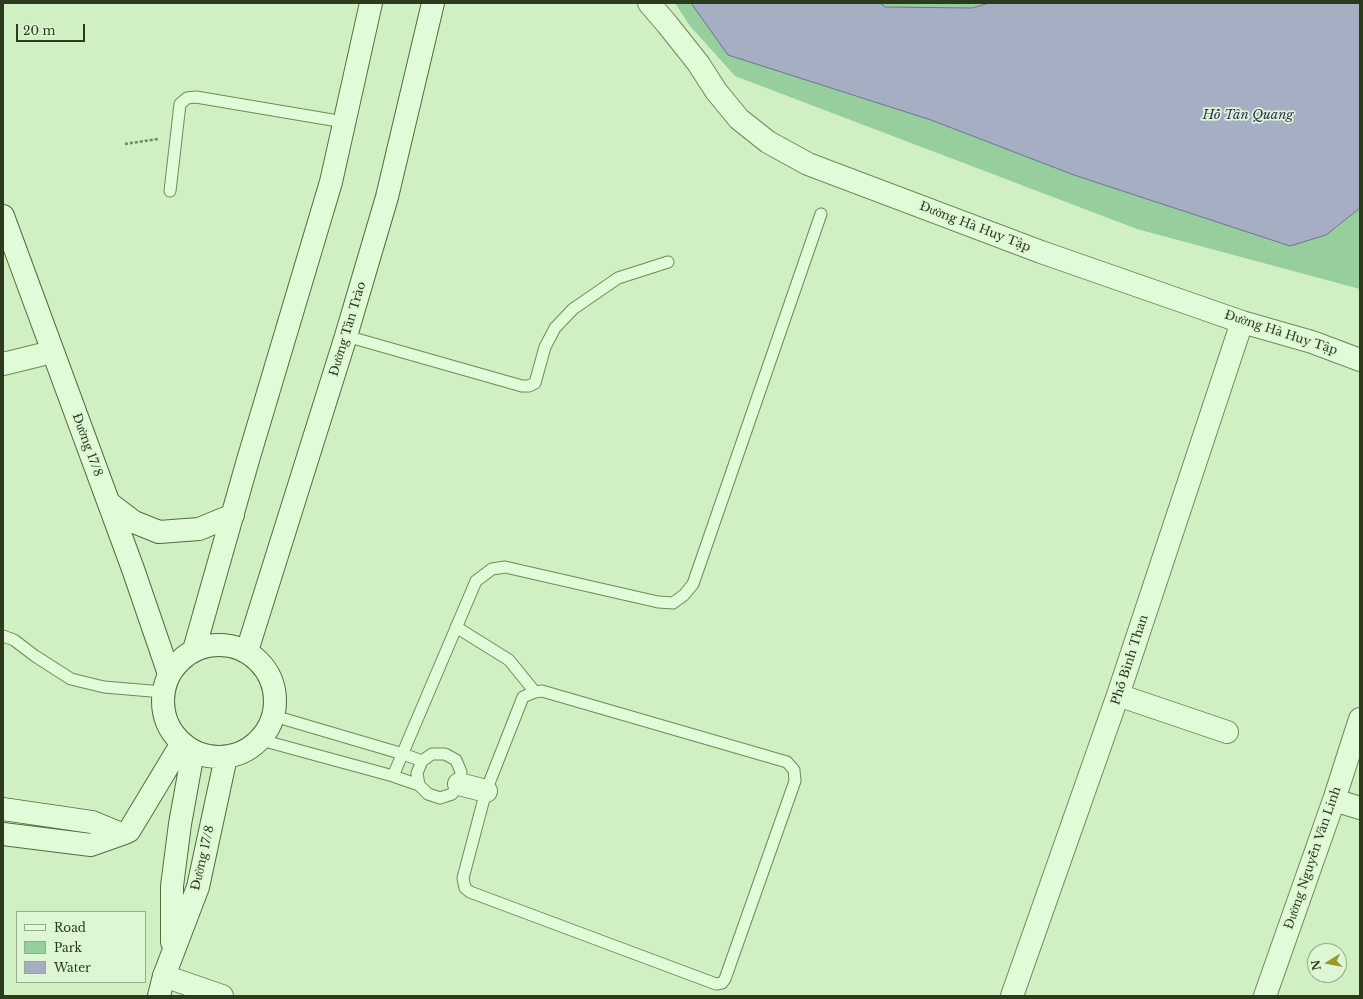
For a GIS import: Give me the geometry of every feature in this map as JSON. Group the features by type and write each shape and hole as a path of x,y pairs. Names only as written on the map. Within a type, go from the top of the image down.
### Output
{"street":[{"path":"194,650 331,182 370,3"},
{"name":"Đường Tân Trào","path":"247,651 346,336 387,197 433,3"},
{"name":"Đường Hà Huy Tập","path":"649,3 698,63 716,91 739,119 768,142 795,156 816,166 1041,252 1242,322 1312,342 1360,360"},
{"name":"Đường 17/8","path":"3,216 109,503 166,683"},
{"name":"Phố Bình Than","path":"1012,996 1118,695 1242,322"},
{"path":"3,364 52,352"},
{"path":"109,503 134,522 159,532 199,529 233,515"},
{"path":"211,644 230,645 247,651 262,663 271,679 276,697 274,716 269,729 261,740 245,752 226,757 210,757 188,748 170,729 163,711 166,683 179,660 194,650 211,644"},
{"path":"1118,695 1227,732"},
{"name":"Đường Nguyễn Văn Linh","path":"1265,996 1334,800 1360,719"},
{"path":"3,834 91,845 125,833 129,831 188,748"},
{"name":"Đường 17/8","path":"172,955 172,886 188,748"},
{"name":"Đường 17/8","path":"161,986 198,887 226,757"},
{"path":"460,784 486,791"},
{"path":"1334,800 1360,808"},
{"path":"3,809 92,822 121,834"},
{"path":"161,986 222,996"}],"lane":[{"path":"170,191 180,104 187,98 196,97 344,122"},
{"path":"393,776 476,581 492,569 505,566 658,602 673,603 684,595 693,584 821,214"},
{"path":"346,336 522,386 529,386 535,383 545,347 555,328 573,309 618,278 668,262"},
{"path":"456,627 509,660 535,692"},
{"path":"3,636 14,640 35,656 71,679 104,687 166,683"},
{"path":"542,691 787,762 794,770 796,781 725,979 722,983 716,984 470,892 465,888 464,878 486,791 523,697 535,692 542,691"},
{"path":"274,716 422,761"},
{"path":"261,740 393,776 419,785 428,794 440,798 452,794 460,784 461,772 456,760 445,754 432,754 422,761 417,773 419,785"}],"path":[{"path":"125,144 176,136"}],"green space":[{"name":"Hồ Tân Quang","path":"675,3 1360,3 1360,289 1137,229 735,76 690,26"}],"water":[{"name":"Hồ Tân Quang","path":"691,3 880,3 885,7 972,8 989,3 1360,3 1360,208 1326,235 1290,246 1074,175 931,120 728,55"}]}
